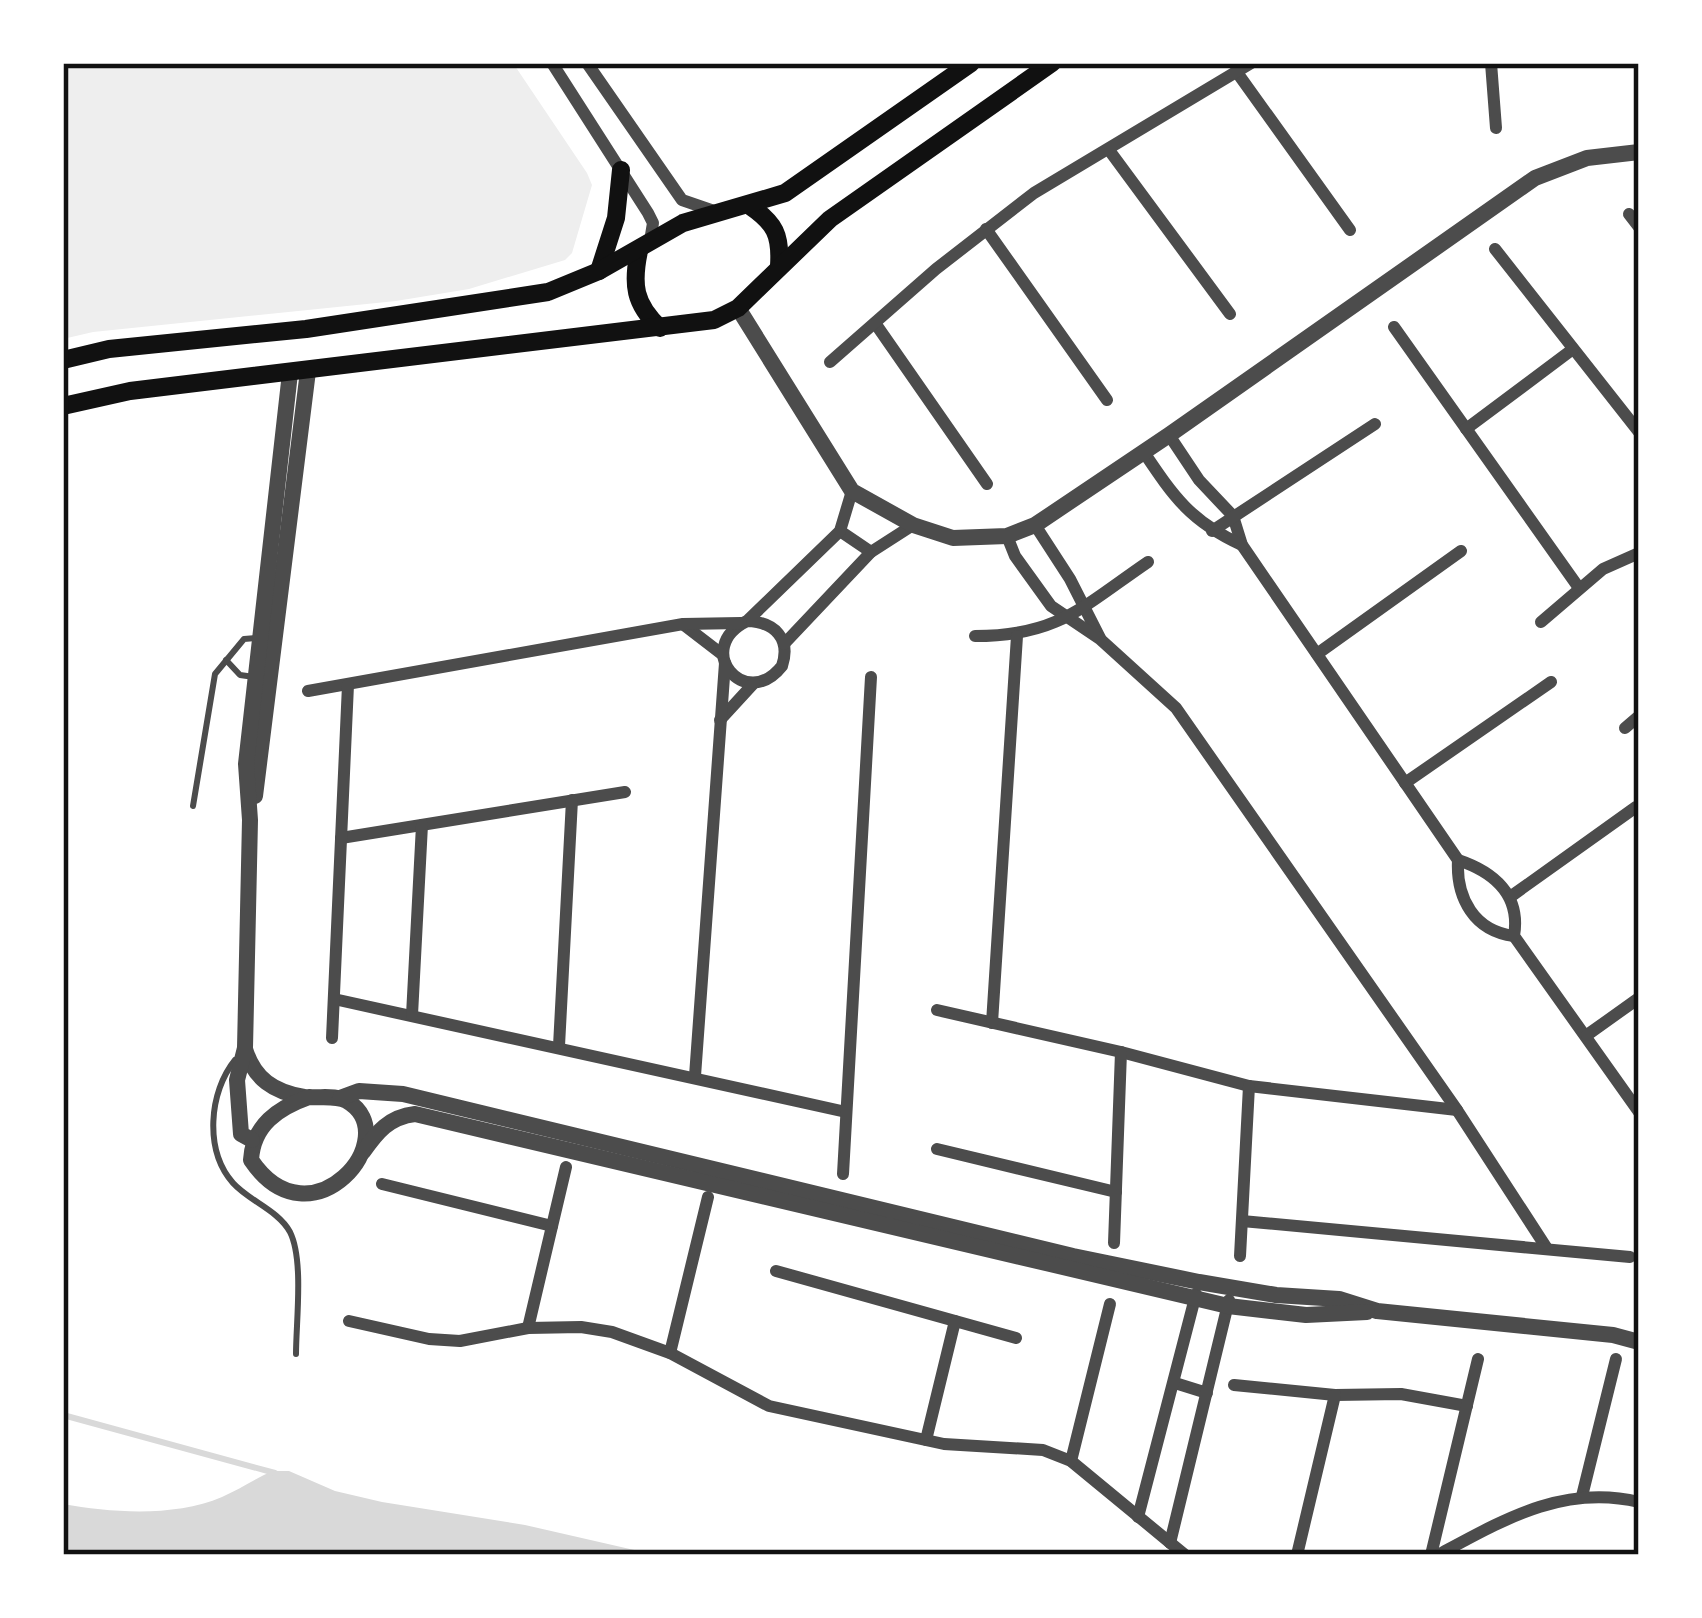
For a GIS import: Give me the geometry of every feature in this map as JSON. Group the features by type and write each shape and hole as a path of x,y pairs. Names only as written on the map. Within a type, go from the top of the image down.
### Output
{"main road":[{"path":"63,360 109,349 306,329 548,292 599,271 683,223 784,193 971,63"},
{"path":"63,406 130,391 714,320 738,308 830,219 1052,63"},
{"path":"599,271 616,218 621,170"},
{"path":"750,206 776,227 781,242 779,266"},
{"path":"644,246 634,275 636,297 660,328"}],"street":[{"path":"552,63 653,223 644,246"},
{"path":"587,63 682,200 721,212"},
{"path":"830,362 1034,193 1251,63"},
{"path":"1490,63 1496,128"},
{"path":"1236,71 1350,230"},
{"path":"1109,150 1229,314"},
{"path":"738,308 852,490 913,525 953,538 1007,536 1035,524 1169,435 1534,178 1587,158 1639,152"},
{"path":"1629,214 1639,227"},
{"path":"986,229 1107,400"},
{"path":"1495,249 1639,432"},
{"path":"875,322 987,484"},
{"path":"1394,327 1579,588"},
{"path":"1466,429 1573,350"},
{"path":"252,1140 241,1135 237,1080 245,1048 250,820 261,766 262,678 299,372"},
{"path":"1212,531 1375,424"},
{"path":"1169,435 1199,480 1233,516 1242,544 1458,860 1461,895 1473,916 1488,930 1514,936 1639,1112"},
{"path":"1143,451 1178,503 1212,531 1242,544"},
{"path":"695,1076 724,642 840,531 852,490"},
{"path":"1035,524 1100,639"},
{"path":"784,644 871,552 913,525"},
{"path":"840,531 871,552"},
{"path":"1007,536 1015,556 1051,606 1100,639 1176,708 1546,1247"},
{"path":"1317,654 1461,551"},
{"path":"1541,622 1603,569 1639,553"},
{"path":"975,637 1017,636 1067,618 1148,562"},
{"path":"308,691 683,624 763,622 777,630 784,644 782,666 775,676 754,683 719,721"},
{"path":"683,624 724,659 736,678 754,683"},
{"path":"992,1023 1017,636"},
{"path":"843,1174 871,677"},
{"path":"1405,783 1551,682"},
{"path":"332,1038 348,686"},
{"path":"1625,728 1639,716"},
{"path":"341,838 625,791"},
{"path":"559,1046 572,800"},
{"path":"1510,896 1636,807"},
{"path":"412,1015 422,825"},
{"path":"1458,860 1489,873 1510,896 1514,936"},
{"path":"1587,1035 1639,998"},
{"path":"334,999 846,1112"},
{"path":"937,1010 1249,1086 1456,1110"},
{"path":"245,1048 250,1065 274,1088 309,1097 340,1098 359,1091 404,1094 552,1136 1229,1297 1321,1316 1377,1311 1613,1335 1639,1342"},
{"path":"1114,1244 1121,1052"},
{"path":"1240,1256 1249,1086"},
{"path":"309,1097 275,1114 252,1140 251,1160 274,1185 309,1194 342,1182 388,1122 415,1114 552,1136"},
{"path":"340,1098 352,1104 361,1118 363,1152"},
{"path":"937,1149 1116,1192"},
{"path":"528,1328 566,1167"},
{"path":"382,1184 552,1226"},
{"path":"670,1353 708,1197"},
{"path":"1242,1221 1630,1257"},
{"path":"776,1271 1016,1338"},
{"path":"1138,1517 1197,1290"},
{"path":"1169,1543 1229,1297"},
{"path":"1071,1461 1110,1304"},
{"path":"349,1321 460,1341 528,1328 597,1329 670,1353 769,1406 926,1440 1043,1450 1071,1461 1185,1555"},
{"path":"926,1440 955,1321"},
{"path":"1613,1335 1639,1329"},
{"path":"1435,1555 1478,1359"},
{"path":"1582,1496 1616,1359"},
{"path":"1175,1383 1207,1393"},
{"path":"1234,1385 1335,1395 1401,1394 1467,1406"},
{"path":"1297,1555 1335,1395"},
{"path":"1435,1555 1513,1514 1552,1501 1582,1496 1639,1502"}],"lane":[{"path":"193,806 215,674 244,639 266,639"},
{"path":"226,660 240,675 262,678"},
{"path":"245,1048 223,1075 214,1096 214,1131 223,1169 235,1185 285,1224 292,1236 296,1354"}],"shaded area":[{"path":"63,63 513,63 592,185 572,253 565,260 469,289 63,339"},
{"path":"273,1471 289,1471 335,1491 382,1502 525,1525 656,1555 63,1555 63,1504 123,1511 184,1508 222,1497"}],"waterway":[{"path":"63,1415 275,1473"}]}
